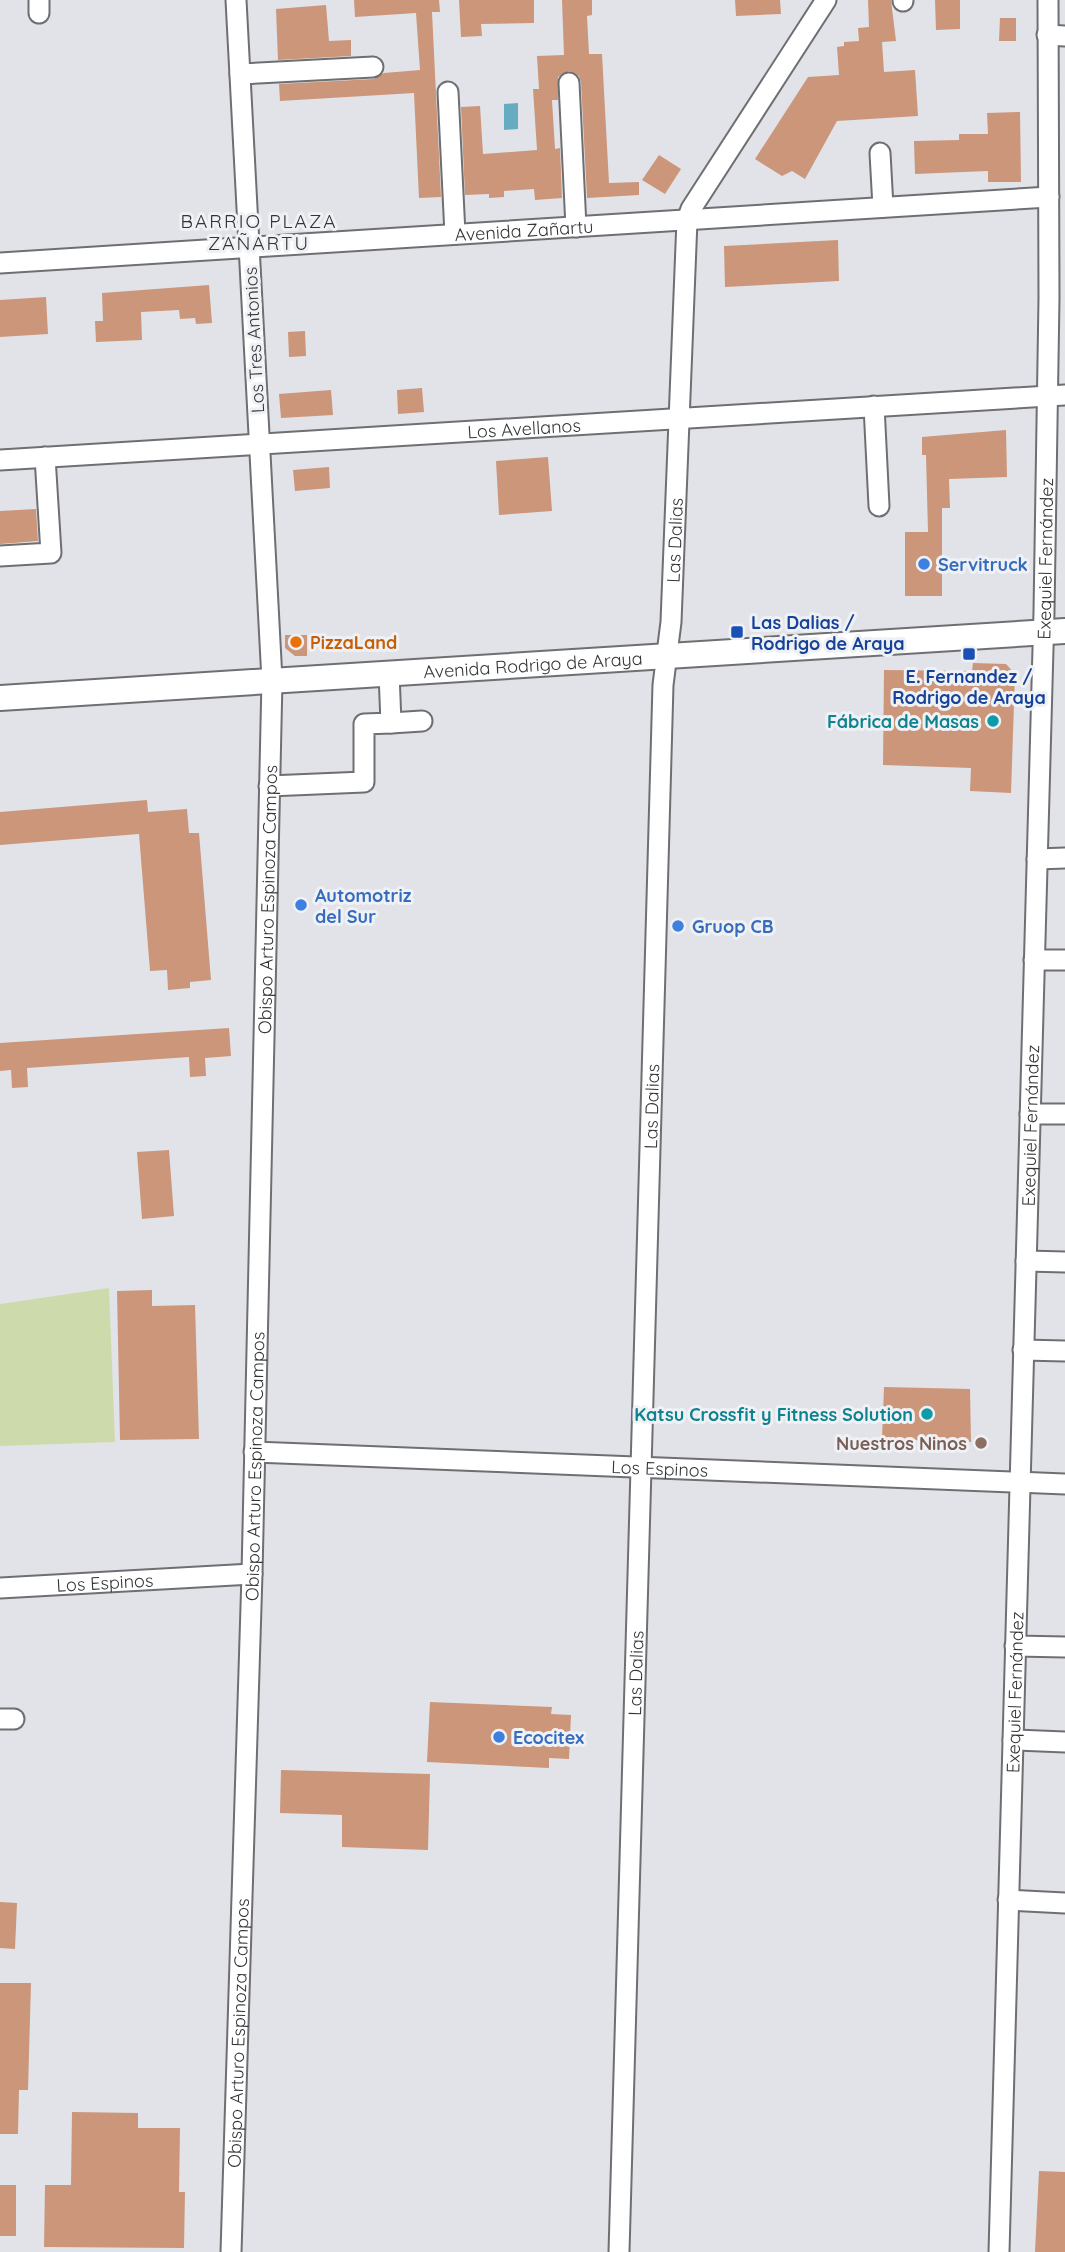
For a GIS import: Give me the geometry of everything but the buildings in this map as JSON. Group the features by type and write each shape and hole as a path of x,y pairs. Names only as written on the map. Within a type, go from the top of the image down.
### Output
{"main road":[{"name":"Avenida Rodrigo de Araya","path":"0,698 1054,631"}],"street":[{"name":"Los Tres Antonios","path":"236,0 272,680"},
{"name":"Las Dalias","path":"619,2252 666,657 671,622 687,220 691,209 826,0"},
{"name":"Exequiel Fernández","path":"999,2252 1037,859 1054,631 1057,298 1049,197 1056,36 1048,0"},
{"path":"240,74 373,66"},
{"path":"569,83 576,227"},
{"path":"448,92 454,234"},
{"path":"880,153 883,207"},
{"name":"Avenida Zañartu","path":"0,263 1049,197"},
{"name":"Los Avellanos","path":"0,460 1056,395"},
{"path":"874,406 879,506"},
{"path":"0,556 51,553 45,457"},
{"path":"389,673 391,723"},
{"name":"Obispo Arturo Espinoza Campos","path":"232,2252 252,1574 272,680"},
{"path":"269,786 365,782 364,724 422,722"},
{"path":"1037,859 1065,859"},
{"path":"1034,960 1065,960"},
{"path":"1030,1114 1065,1114"},
{"path":"1026,1261 1065,1262"},
{"path":"1023,1350 1065,1351"},
{"name":"Los Espinos","path":"254,1452 1065,1484"},
{"name":"Los Espinos","path":"0,1588 252,1574"},
{"path":"1015,1646 1065,1647"},
{"path":"1013,1740 1065,1742"},
{"path":"1008,1900 1065,1903"}],"green space":[{"path":"109,1288 115,1442 0,1446 0,1304"}],"water":[{"path":"518,103 518,129 504,130 504,104"}],"place":[{"name":"Servitruck","path":"924,564"},
{"name":"Las Dalias / Rodrigo de Araya","path":"737,632"},
{"name":"PizzaLand","path":"296,642"},
{"name":"E. Fernandez / Rodrigo de Araya","path":"969,654"},
{"name":"Fábrica de Masas","path":"993,721"},
{"name":"Automotriz del Sur","path":"301,905"},
{"name":"Gruop CB","path":"678,926"},
{"name":"Katsu Crossfit y Fitness Solution","path":"927,1414"},
{"name":"Nuestros Ninos","path":"981,1443"},
{"name":"Ecocitex","path":"499,1737"}],"district":[{"name":"BARRIO PLAZA ZAÑARTU","path":"259,232"}]}
